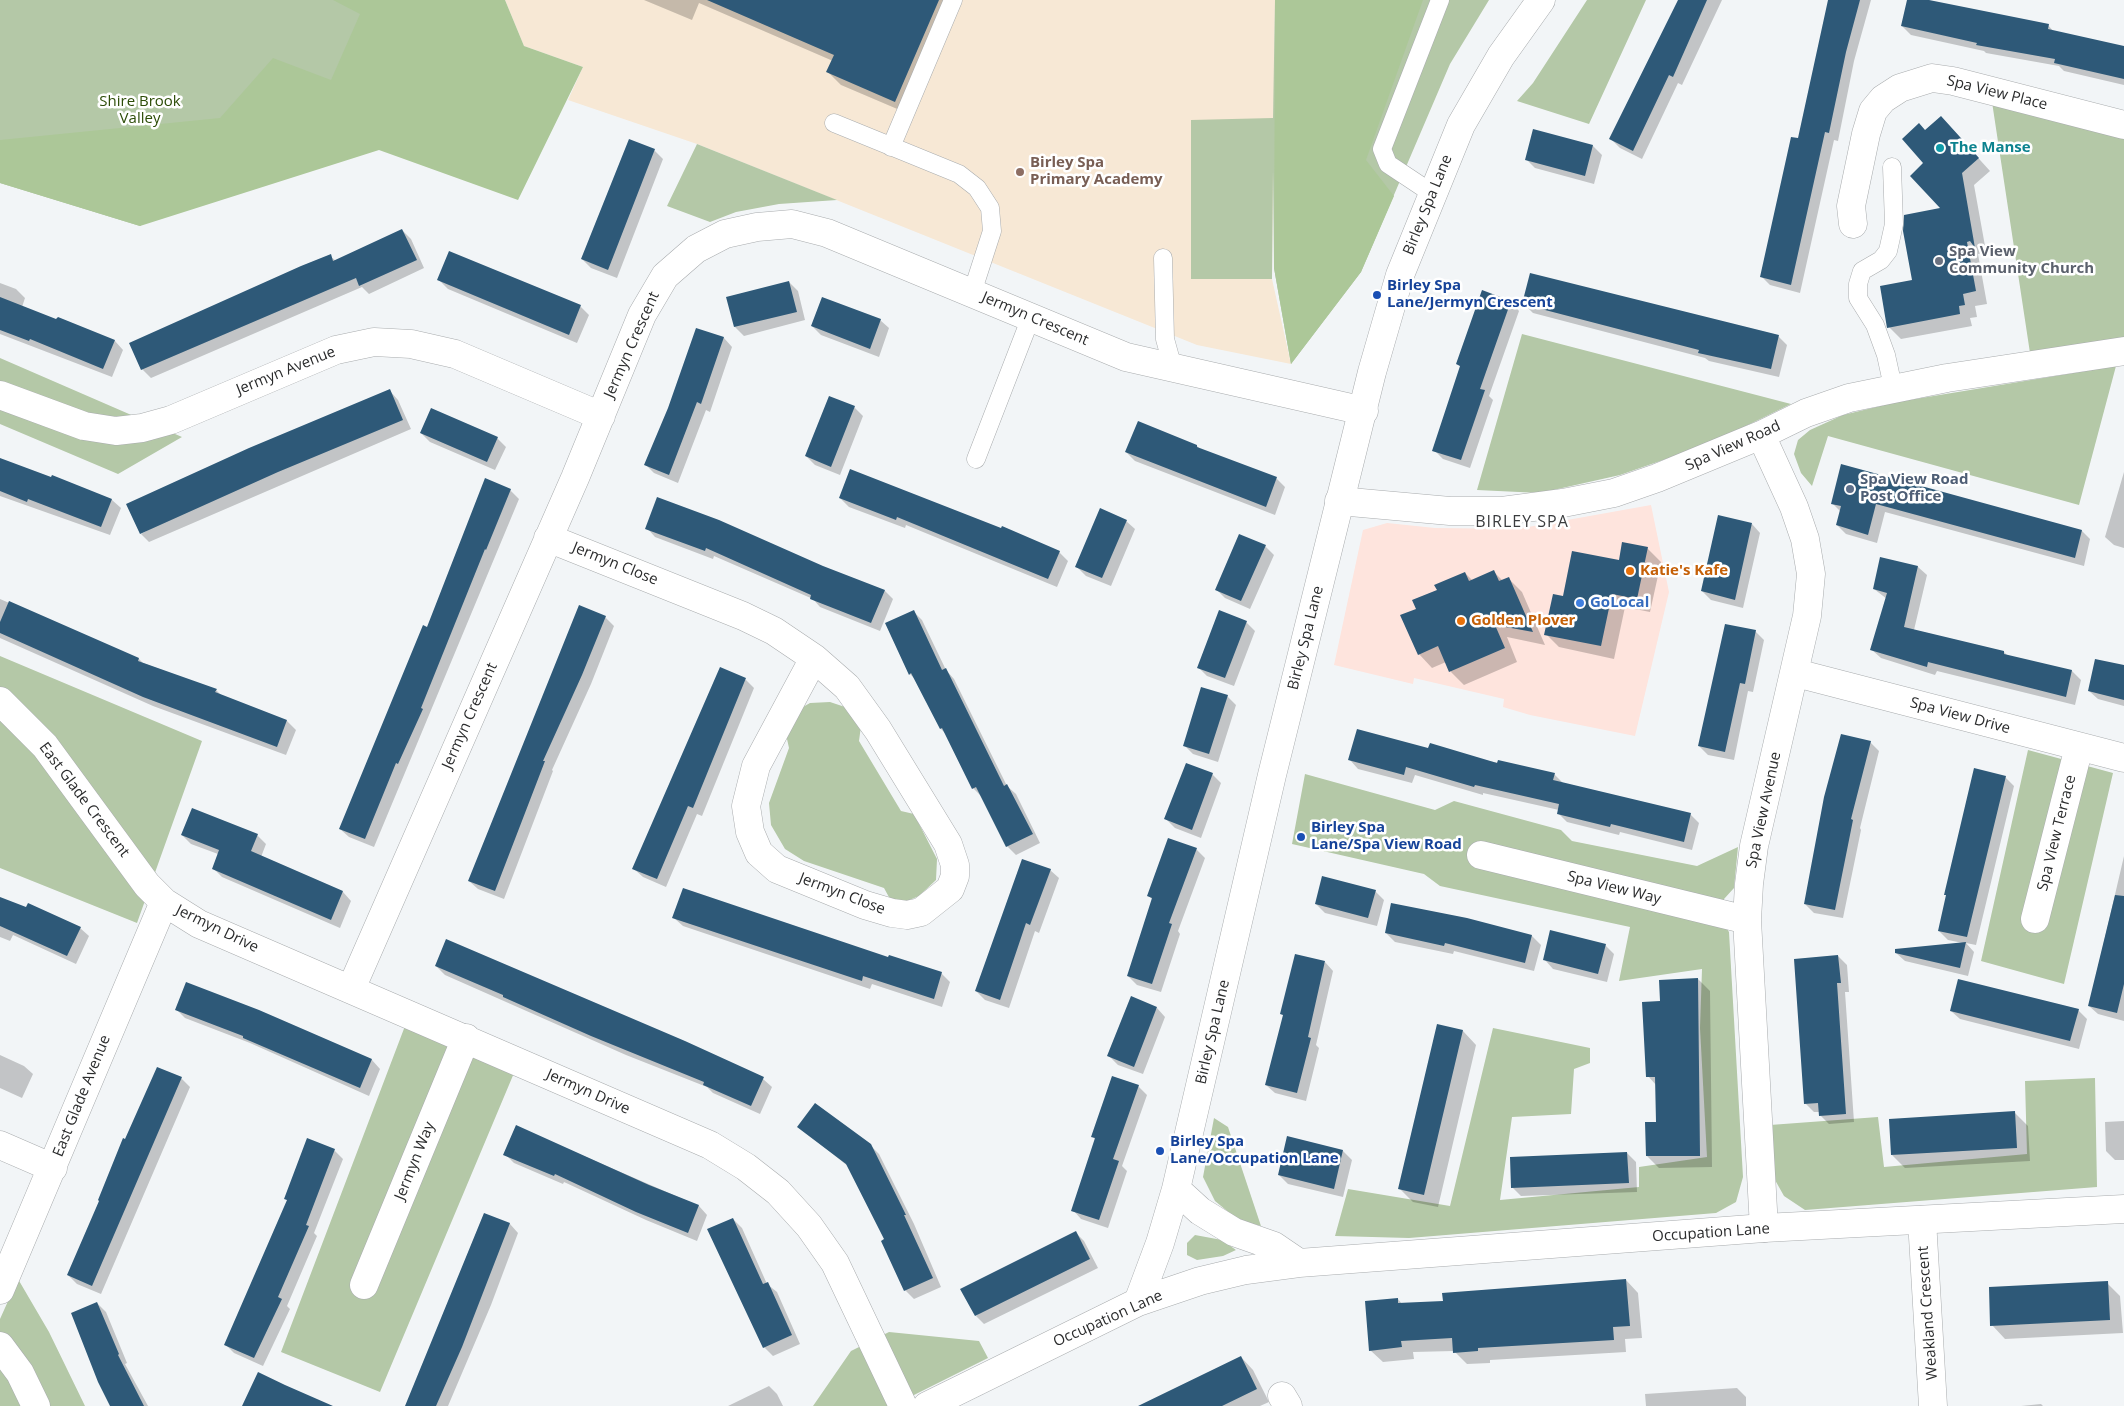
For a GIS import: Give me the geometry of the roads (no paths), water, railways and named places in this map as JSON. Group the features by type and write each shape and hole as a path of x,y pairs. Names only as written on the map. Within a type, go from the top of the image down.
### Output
{"street":[{"name":"Birley Spa Lane","path":"1138,1302 1160,1243 1176,1189 1272,774 1339,502 1364,411 1372,372 1400,275 1461,125 1486,79 1541,0"},
{"name":"Spa View Place","path":"1853,224 1851,206 1866,134 1873,111 1883,99 1900,88 1932,78 1953,81 2124,125"},
{"name":"Jermyn Crescent","path":"351,989 601,416 642,315 665,276 696,249 725,234 757,227 792,224 827,233 1126,357 1364,411"},
{"name":"Jermyn Avenue","path":"0,395 84,426 116,431 142,428 171,420 336,350 374,342 411,344 455,354 601,416"},
{"name":"Spa View Road","path":"1339,502 1450,512 1502,511 1563,503 1614,493 1657,478 1761,435 1806,413 1849,398 1893,387 2124,351"},
{"name":"Spa View Avenue","path":"1761,435 1805,539 1811,574 1807,616 1796,673 1754,846 1746,920 1764,1228"},
{"name":"Jermyn Close","path":"548,538 743,616 774,631 814,658 848,687 878,730 948,844 955,865 955,876 950,889 921,912 907,915 892,913 865,905 777,869 759,853 750,832 746,806 756,766 814,658"},
{"name":"Spa View Drive","path":"1796,673 2124,758"},
{"name":"East Glade Crescent","path":"0,701 45,746 147,885 164,902"},
{"name":"Spa View Terrace","path":"2036,919 2079,747"},
{"name":"Spa View Way","path":"1481,855 1746,920"},
{"name":"Jermyn Drive","path":"164,902 199,924 466,1038 710,1146 746,1167 778,1192 810,1226 835,1263 903,1406"},
{"name":"East Glade Avenue","path":"0,1290 164,902"},
{"name":"Jermyn Way","path":"364,1285 466,1038"},
{"path":"0,1146 53,1168"},
{"path":"1176,1189 1200,1211 1234,1232 1274,1246 1299,1263"},
{"name":"Occupation Lane","path":"927,1406 1138,1302 1200,1281 1246,1270 1299,1263 1764,1228 2124,1209"},
{"name":"Weakland Crescent","path":"1922,1220 1934,1406"},
{"path":"0,1346 20,1373 36,1406"}],"lane":[{"path":"891,146 953,0"},
{"path":"1433,194 1388,164 1382,149 1440,0"},
{"path":"834,123 959,174 977,188 990,208 992,232 972,293"},
{"path":"1892,167 1894,224 1888,251 1881,260 1862,271 1858,284 1858,298 1875,325 1886,355 1893,387"},
{"path":"1163,258 1165,339 1173,368"},
{"path":"976,459 1030,316"}],"place":[{"name":"The Manse","path":"1940,148"},
{"name":"Birley Spa Primary Academy","path":"1020,172"},
{"name":"Spa View Community Church","path":"1939,261"},
{"name":"Birley Spa Lane/Jermyn Crescent","path":"1377,295"},
{"name":"Spa View Road Post Office","path":"1850,489"},
{"name":"Katie's Kafe","path":"1630,571"},
{"name":"GoLocal","path":"1580,603"},
{"name":"Golden Plover","path":"1461,621"},
{"name":"Birley Spa Lane/Spa View Road","path":"1301,837"},
{"name":"Birley Spa Lane/Occupation Lane","path":"1160,1151"}],"district":[{"name":"BIRLEY SPA","path":"1522,522"}],"park label":[{"name":"Shire Brook Valley","path":"140,110"}]}
